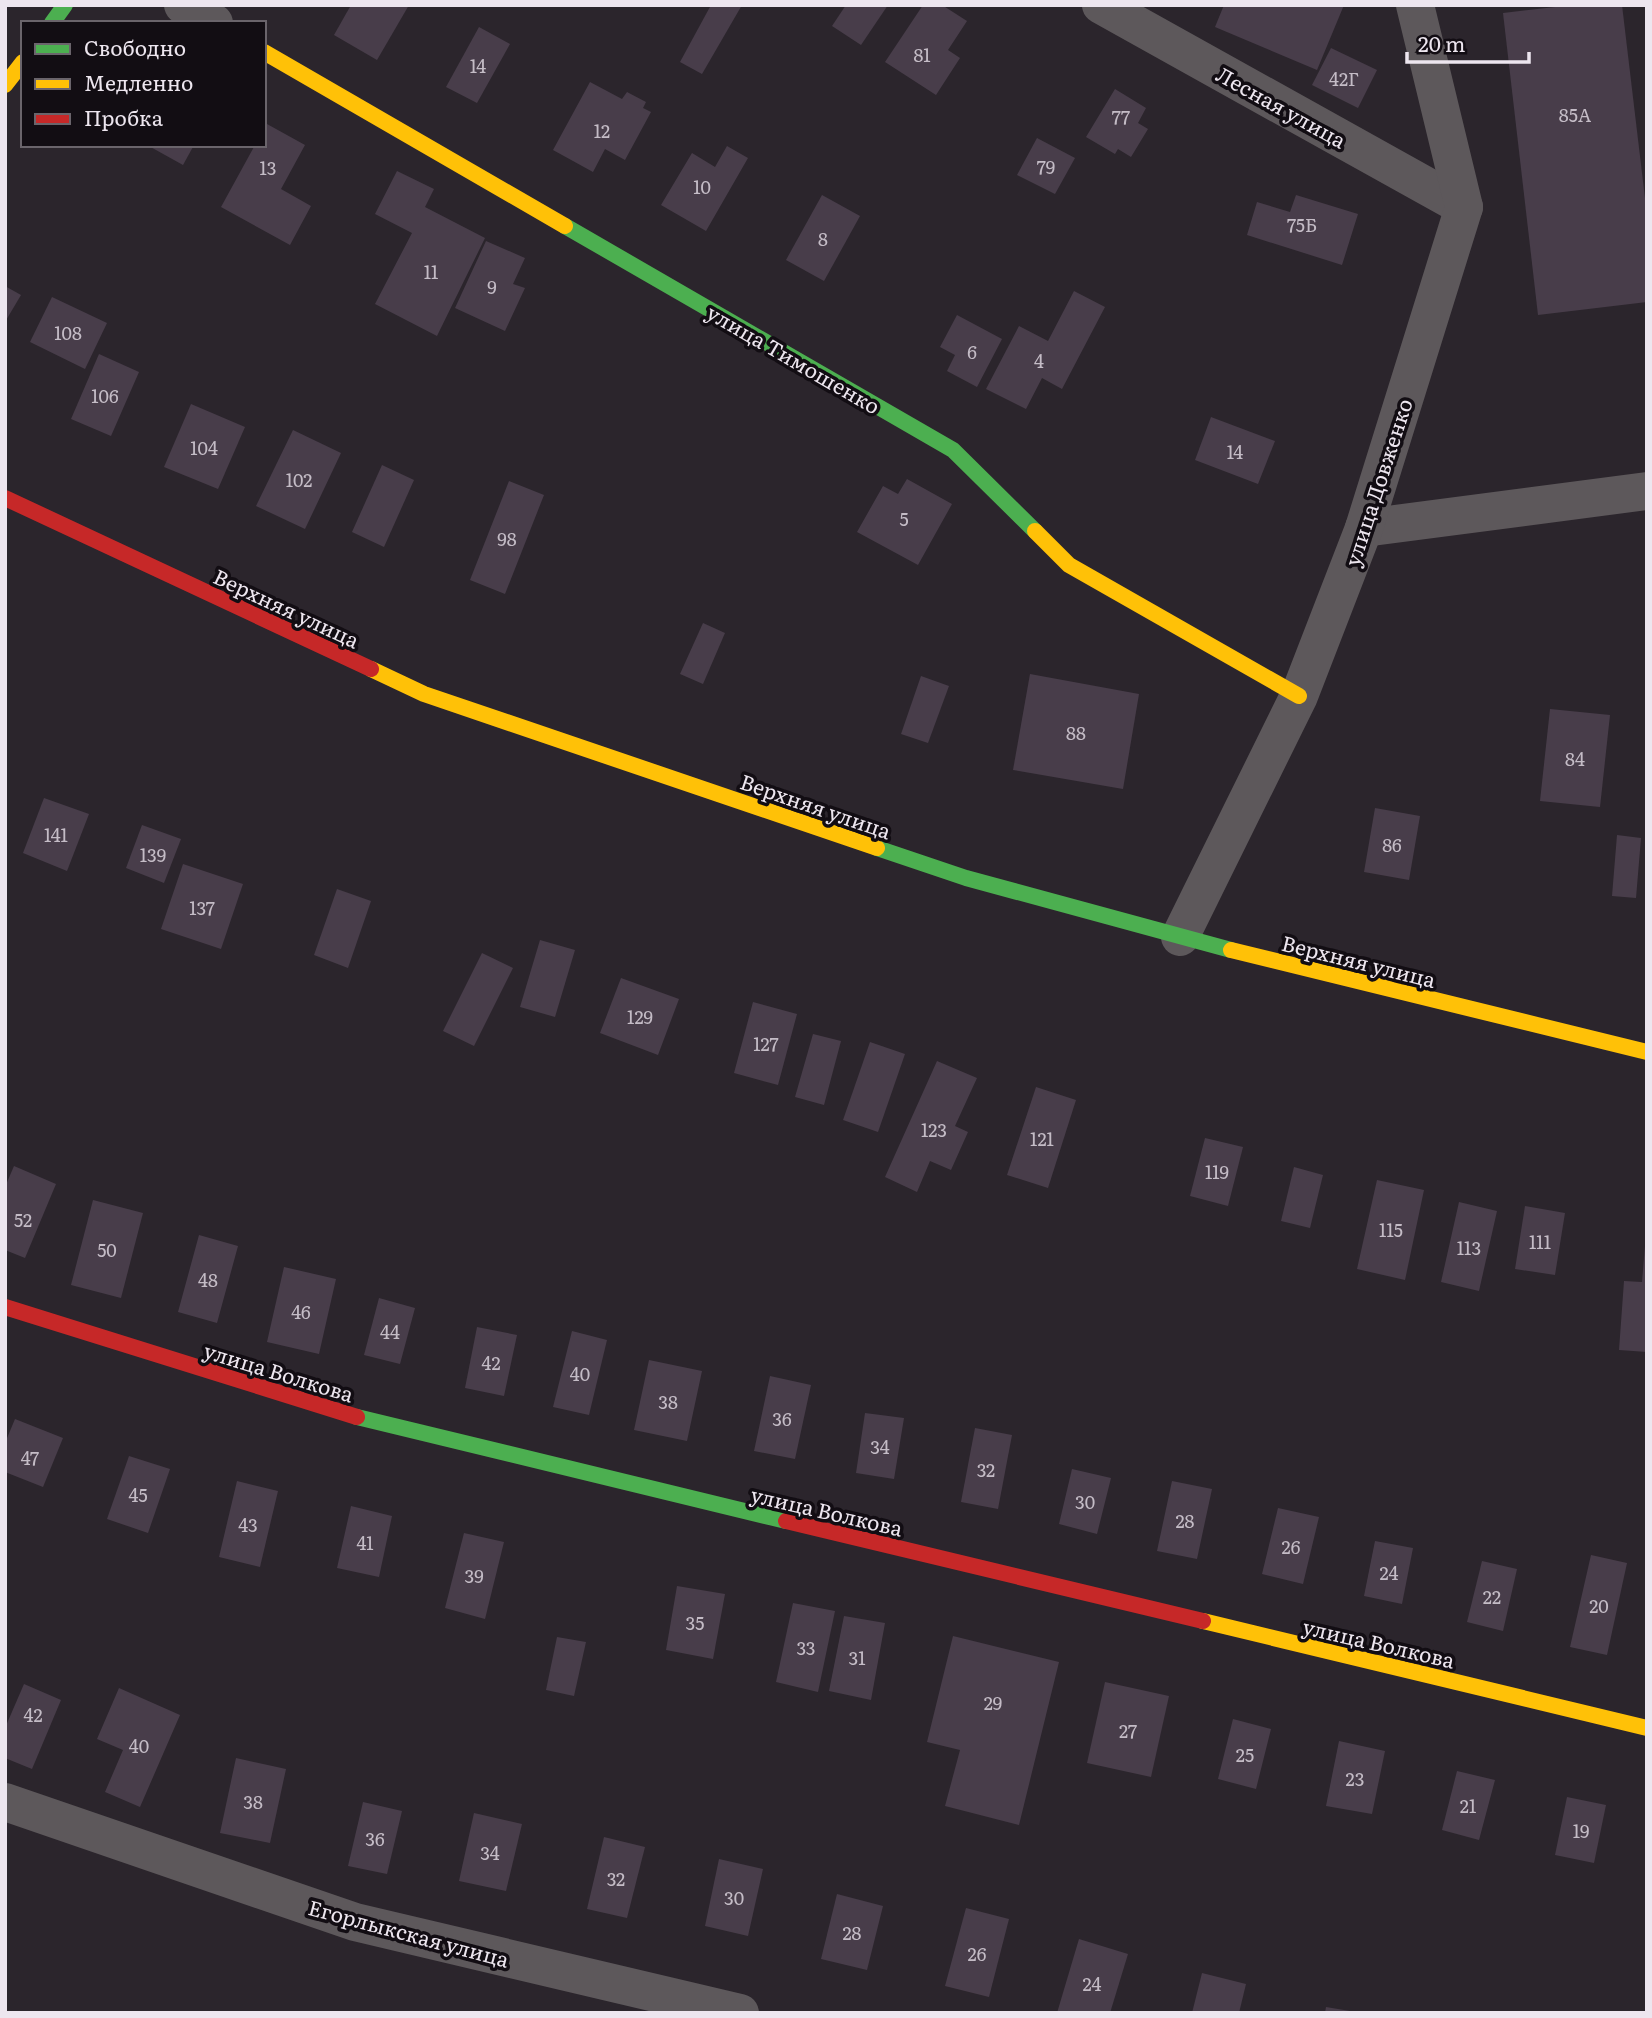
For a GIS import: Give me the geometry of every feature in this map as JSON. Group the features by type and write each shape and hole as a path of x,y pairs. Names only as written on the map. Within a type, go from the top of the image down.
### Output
{"street":[{"path":"53,21 65,5"},
{"path":"183,5 211,21"},
{"name":"Лесная улица","path":"1101,5 1464,207"},
{"path":"1415,5 1464,207"},
{"name":"улица Тимошенко","path":"266,53 953,450 1069,565 1298,696"},
{"path":"5,85 21,65"},
{"name":"улица Довженко","path":"1180,937 1298,696 1364,528 1464,207"},
{"path":"1364,528 1647,491"},
{"name":"Верхняя улица","path":"5,498 424,694 966,878 1180,937 1647,1052"},
{"name":"улица Волкова","path":"5,1307 372,1422 1647,1728"},
{"name":"Егорлыкская улица","path":"5,1802 355,1922 740,2013"}],"building":[{"path":"351,5 409,5 377,60 334,35"},
{"path":"711,5 742,5 702,74 680,62"},
{"path":"846,5 888,5 861,45 832,26"},
{"path":"923,5 942,5 967,21 948,50 960,58 936,95 885,62"},
{"path":"1224,5 1344,5 1317,70 1215,27"},
{"path":"1573,5 1622,5 1647,215 1647,302 1538,315 1503,13"},
{"path":"479,27 510,44 477,103 446,87"},
{"path":"1331,48 1377,70 1358,108 1312,85"},
{"path":"590,82 622,99 627,92 646,102 643,108 651,112 625,160 605,149 593,172 553,150"},
{"path":"1115,89 1146,108 1138,123 1148,129 1131,157 1118,149 1115,154 1086,137"},
{"path":"266,126 305,145 281,189 311,206 290,245 221,207 254,147 266,147"},
{"path":"1037,138 1075,158 1055,194 1017,175"},
{"path":"727,146 748,158 706,231 661,205 692,153 715,167"},
{"path":"151,147 193,147 183,165"},
{"path":"397,171 434,189 425,207 485,238 437,336 375,304 412,233 375,214"},
{"path":"822,195 860,216 824,281 786,260"},
{"path":"1296,195 1358,214 1342,265 1247,235 1257,202 1290,212"},
{"path":"486,241 525,258 513,284 525,288 505,331 455,308"},
{"path":"5,286 21,295 5,322"},
{"path":"1074,291 1105,307 1062,389 1042,378 1026,409 986,389 1019,326 1048,341"},
{"path":"52,297 107,323 85,369 30,342"},
{"path":"957,315 1002,339 977,387 947,371 955,355 940,347"},
{"path":"99,354 139,372 111,436 71,419"},
{"path":"191,404 245,427 218,489 164,467"},
{"path":"1211,417 1275,441 1258,484 1195,460"},
{"path":"293,430 341,453 305,529 256,506"},
{"path":"382,465 414,480 384,547 352,532"},
{"path":"907,479 952,504 918,565 857,532 883,486 898,494"},
{"path":"509,481 544,495 505,594 470,580"},
{"path":"703,623 725,633 703,684 680,674"},
{"path":"1030,674 1139,694 1123,789 1013,770"},
{"path":"921,676 949,686 928,743 901,734"},
{"path":"1550,709 1610,715 1600,807 1540,801"},
{"path":"44,798 89,814 67,871 23,853"},
{"path":"1375,808 1420,816 1409,880 1364,872"},
{"path":"142,825 181,839 164,883 126,868"},
{"path":"1617,835 1641,838 1636,898 1612,896"},
{"path":"183,864 243,884 221,949 161,929"},
{"path":"337,889 371,901 348,968 314,955"},
{"path":"540,940 575,950 555,1017 520,1007"},
{"path":"482,953 513,968 474,1046 443,1031"},
{"path":"621,978 679,999 658,1055 600,1033"},
{"path":"753,1002 797,1014 778,1085 734,1073"},
{"path":"813,1034 841,1041 824,1105 795,1097"},
{"path":"870,1042 905,1054 878,1132 843,1120"},
{"path":"937,1061 977,1078 955,1126 968,1132 951,1170 930,1161 917,1192 885,1177"},
{"path":"1036,1087 1076,1100 1048,1188 1007,1175"},
{"path":"1205,1138 1243,1147 1228,1206 1190,1196"},
{"path":"14,1166 56,1184 25,1258 5,1250 5,1187"},
{"path":"1294,1167 1323,1175 1310,1228 1281,1221"},
{"path":"1377,1180 1424,1190 1405,1280 1357,1269"},
{"path":"93,1200 143,1213 121,1298 71,1285"},
{"path":"1459,1202 1497,1211 1479,1291 1441,1282"},
{"path":"1525,1206 1565,1213 1555,1275 1515,1269"},
{"path":"199,1235 238,1246 217,1323 178,1312"},
{"path":"1645,1246 1647,1352 1619,1350 1624,1281 1642,1282"},
{"path":"284,1267 336,1279 319,1354 267,1342"},
{"path":"379,1298 415,1308 400,1364 364,1355"},
{"path":"477,1327 517,1335 504,1396 465,1388"},
{"path":"572,1331 607,1340 589,1415 553,1407"},
{"path":"649,1360 702,1371 687,1441 634,1430"},
{"path":"770,1376 811,1385 795,1459 754,1451"},
{"path":"865,1413 904,1418 894,1479 856,1473"},
{"path":"15,1419 63,1438 43,1487 5,1472 5,1443"},
{"path":"975,1428 1012,1435 998,1509 961,1502"},
{"path":"129,1456 170,1469 148,1533 107,1519"},
{"path":"1072,1469 1111,1478 1097,1534 1059,1524"},
{"path":"237,1481 278,1491 260,1567 219,1557"},
{"path":"1172,1481 1212,1489 1197,1559 1157,1551"},
{"path":"351,1506 392,1516 379,1577 337,1568"},
{"path":"1278,1508 1319,1517 1303,1584 1262,1574"},
{"path":"464,1533 504,1542 485,1619 445,1608"},
{"path":"1375,1541 1413,1548 1402,1604 1364,1596"},
{"path":"1591,1555 1627,1563 1607,1655 1570,1647"},
{"path":"1482,1561 1517,1569 1503,1631 1467,1622"},
{"path":"677,1586 725,1594 713,1659 666,1650"},
{"path":"793,1603 835,1611 818,1692 776,1682"},
{"path":"844,1616 885,1623 871,1700 829,1691"},
{"path":"953,1636 1059,1662 1019,1825 945,1806 960,1750 927,1742"},
{"path":"557,1637 586,1642 574,1696 546,1690"},
{"path":"1105,1682 1169,1696 1151,1777 1087,1763"},
{"path":"24,1684 61,1700 32,1769 5,1758 5,1728"},
{"path":"119,1688 180,1715 140,1807 105,1792 123,1750 97,1739"},
{"path":"1233,1719 1271,1729 1256,1789 1218,1779"},
{"path":"1339,1741 1385,1751 1372,1814 1326,1806"},
{"path":"236,1758 286,1769 270,1843 220,1833"},
{"path":"1457,1771 1495,1780 1479,1840 1442,1830"},
{"path":"1567,1797 1606,1805 1594,1863 1555,1855"},
{"path":"363,1802 402,1811 387,1874 348,1866"},
{"path":"474,1813 522,1824 506,1891 459,1881"},
{"path":"604,1837 645,1847 627,1918 587,1909"},
{"path":"719,1859 763,1869 748,1936 705,1926"},
{"path":"837,1894 883,1906 867,1970 821,1959"},
{"path":"966,1908 1009,1919 989,1997 945,1986"},
{"path":"1079,1939 1128,1954 1110,2013 1057,2013"},
{"path":"1202,1973 1246,1984 1239,2013 1192,2013"},
{"path":"1326,2007 1350,2011 1325,2013"}],"traffic: fast":[{"path":"53,21 65,5"},
{"path":"565,226 953,450 1035,531"},
{"path":"877,848 966,878 1231,950"},
{"path":"357,1417 786,1521"}],"traffic: slow":[{"path":"266,53 565,226"},
{"path":"5,85 21,65"},
{"path":"1035,531 1069,565 1299,696"},
{"path":"371,669 424,694 877,848"},
{"path":"1231,950 1647,1052"},
{"path":"1203,1621 1647,1728"}],"traffic: jam":[{"path":"5,498 371,669"},
{"path":"5,1307 357,1417"},
{"path":"786,1521 1203,1621"}]}
